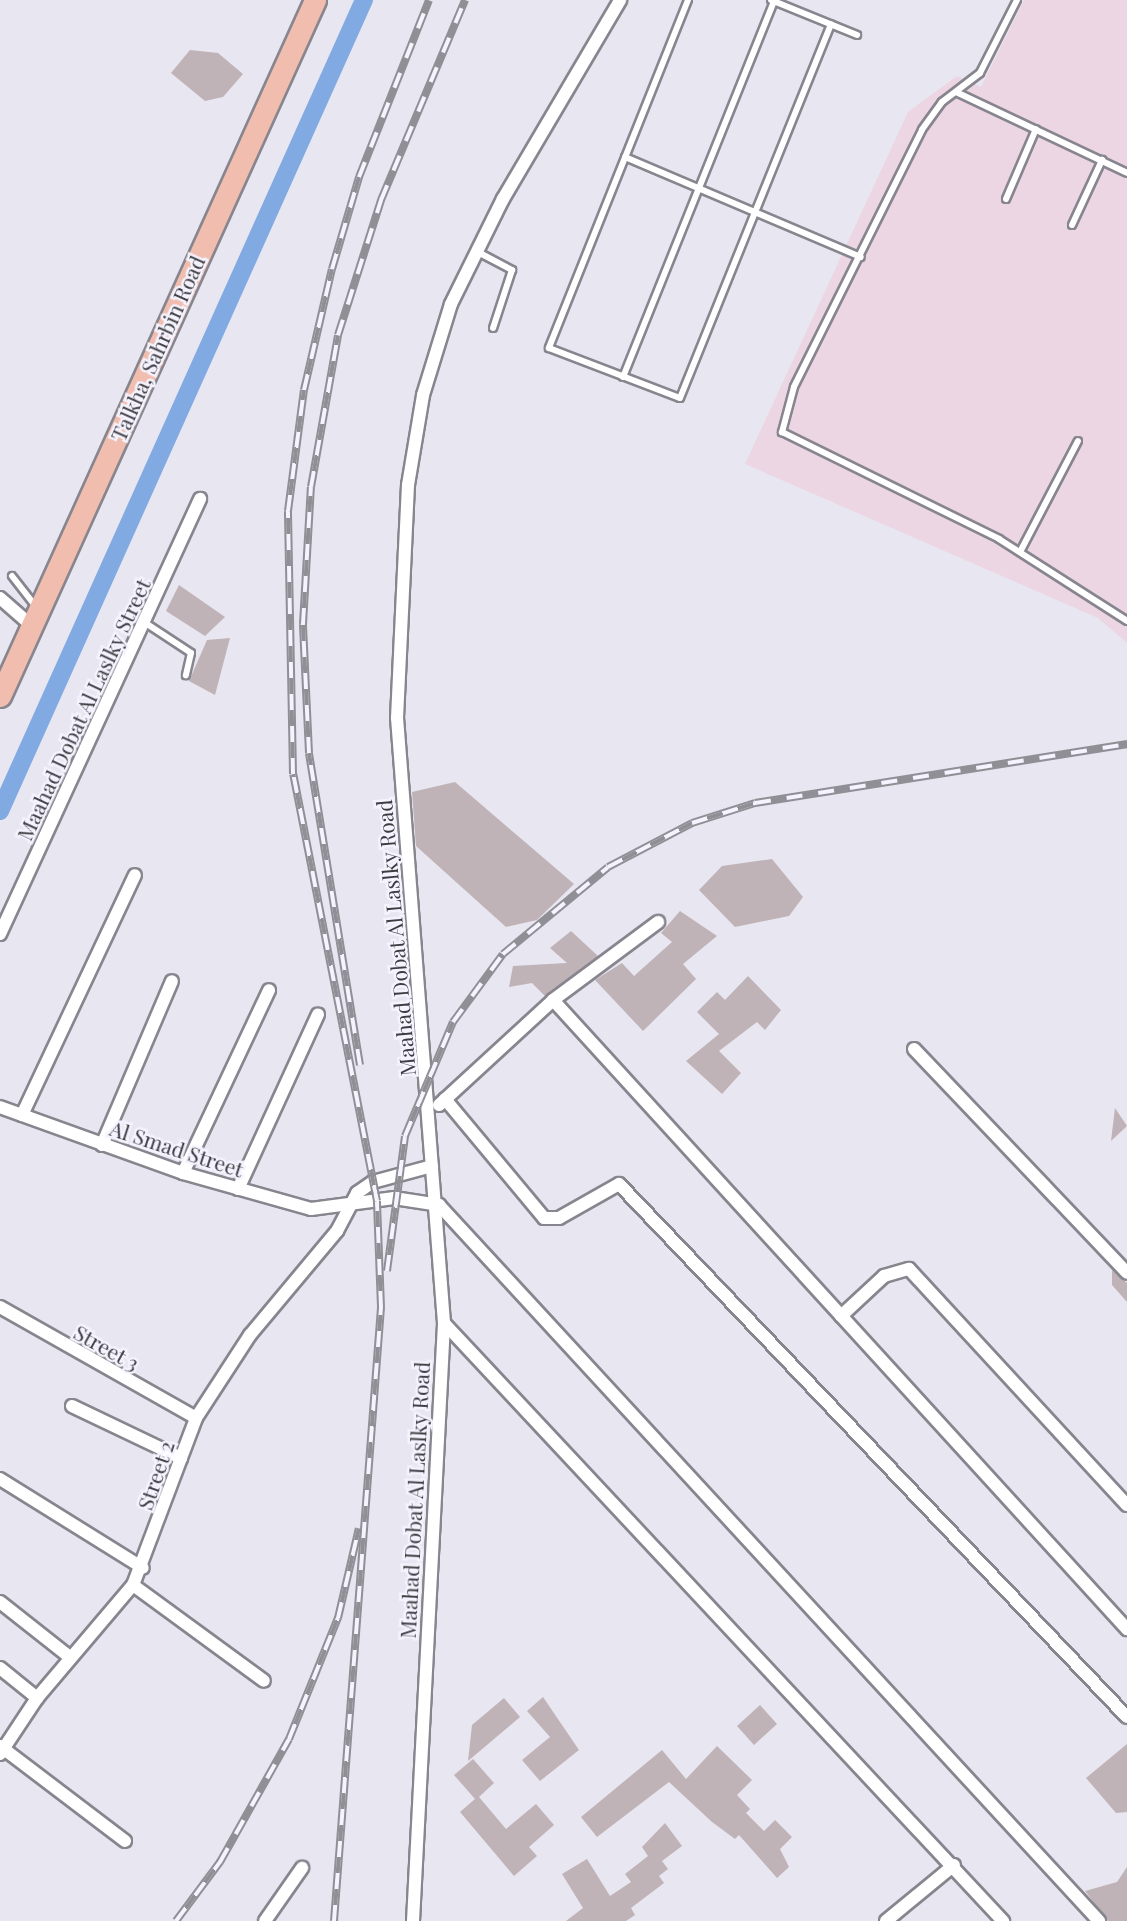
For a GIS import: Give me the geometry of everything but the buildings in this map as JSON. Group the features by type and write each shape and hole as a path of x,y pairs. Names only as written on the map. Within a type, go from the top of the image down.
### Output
{"main road":[{"name":"Talkha, Sahrbin Road","path":"0,696 315,0"}],"street":[{"name":"Maahad Dobat Al Laslky Road","path":"413,1921 444,1322 431,1167 431,1112 400,795 398,611 423,395 475,251 620,0"},
{"name":"Maahad Dobat Al Laslky Street","path":"0,934 200,499"},
{"path":"0,598 35,617"},
{"path":"22,1115 135,875"},
{"path":"431,1112 553,1000 658,922"},
{"path":"102,1145 172,981"},
{"path":"183,1173 269,990"},
{"path":"553,1000 1127,1629"},
{"path":"238,1189 318,1014"},
{"path":"914,1049 1127,1273"},
{"path":"445,1099 544,1218 559,1217 619,1184 1127,1717"},
{"name":"Al Smad Street","path":"0,1107 183,1173 311,1209 345,1207 400,1198 436,1204"},
{"path":"345,1207 373,1182 431,1167"},
{"path":"436,1204 1099,1921"},
{"name":"Street 2","path":"1,1749 37,1698 133,1585 143,1568 196,1418 250,1335 337,1231 345,1207"},
{"path":"841,1316 884,1276 909,1269 1127,1505"},
{"name":"Street 3","path":"0,1307 196,1418"},
{"path":"444,1322 954,1865 1003,1921"},
{"path":"72,1406 181,1458"},
{"path":"0,1479 143,1568"},
{"path":"133,1585 264,1681"},
{"path":"0,1602 71,1658"},
{"path":"0,1668 37,1698"},
{"path":"1,1749 125,1841"},
{"path":"890,1920 954,1865"},
{"path":"265,1921 302,1868"}],"lane":[{"path":"688,0 549,348 680,398 831,24"},
{"path":"623,377 772,0 857,35"},
{"path":"1017,0 980,73 956,92 922,130 794,387 782,432 1020,552 1127,621"},
{"path":"956,92 1127,173"},
{"path":"1006,199 1036,129"},
{"path":"625,157 861,257"},
{"path":"1072,225 1102,160"},
{"path":"475,251 512,270 493,328"},
{"path":"1020,552 1078,441"},
{"path":"12,576 35,617"},
{"path":"144,622 191,653 186,675"}],"shaded area":[{"path":"1024,0 1127,0 1127,643 1098,618 745,464 908,112 957,76 981,87"}],"waterway":[{"path":"0,811 364,0"}],"railway":[{"path":"334,1921 381,1307 377,1201 293,774 288,511 304,390 332,269 359,177 429,0"},
{"path":"360,1065 309,753 303,624 311,487 338,335 381,200 465,0"},
{"path":"387,1271 405,1136 453,1022 503,954 608,867 692,823 755,803 1127,744"},
{"path":"176,1921 220,1862 289,1739 338,1618 359,1528"}]}
